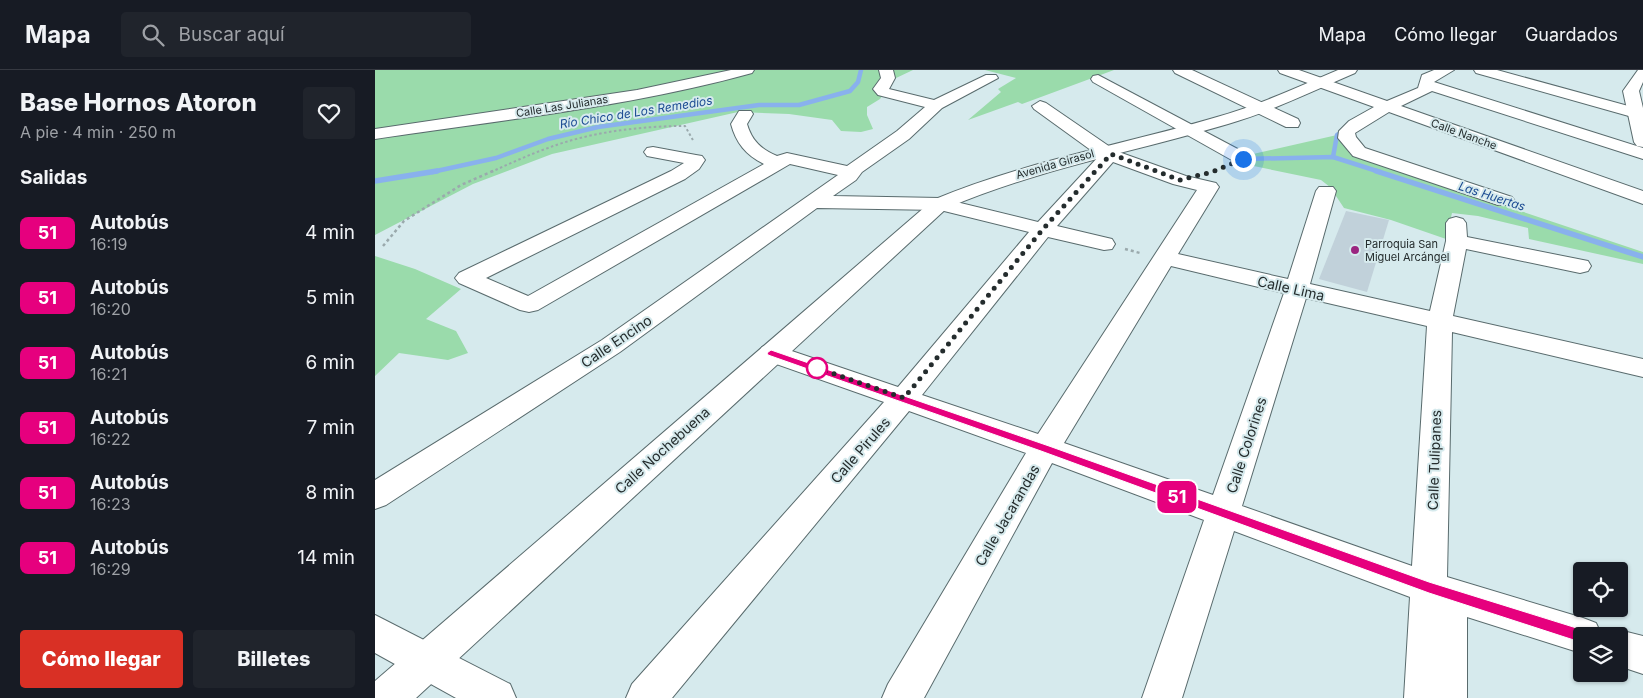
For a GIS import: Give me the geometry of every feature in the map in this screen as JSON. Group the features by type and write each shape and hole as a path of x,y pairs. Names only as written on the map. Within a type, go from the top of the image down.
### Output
{"street":[{"name":"Calle Las Julianas","path":"375,134 637,95 699,83 747,70"},
{"path":"886,70 888,78 881,89 883,92 936,105"},
{"path":"1180,70 1264,107 1293,122"},
{"name":"Calle Nanche","path":"1285,70 1643,198"},
{"name":"Avenida Girasol","path":"811,202 939,204 974,188 1264,107 1350,70"},
{"path":"1447,70 1427,78 1425,90 1383,105 1347,131 1347,138 1359,152 1505,202"},
{"path":"1481,70 1640,115"},
{"path":"1506,77 1520,70"},
{"path":"1643,73 1637,79 1631,91 1640,115 1643,142"},
{"name":"Calle Encino","path":"375,496 611,346 914,126 936,105 991,78"},
{"path":"1040,106 1107,152 1180,180 1214,176 1243,159 1098,79"},
{"path":"1426,84 1643,154"},
{"path":"745,114 739,124 747,144 761,158 849,172 849,174"},
{"path":"653,152 696,160 693,165 678,174 467,278 529,305 735,189 782,160"},
{"name":"Calle Pirules","path":"646,698 904,398 1107,152"},
{"path":"678,174 735,189"},
{"name":"Calle Jacarandas","path":"902,698 1045,448 1165,258 1214,176"},
{"name":"Calle Colorines","path":"1163,698 1297,289 1326,191"},
{"path":"939,204 1105,244"},
{"name":"Calle Nochebuena","path":"386,698 939,204"},
{"name":"Calle Tulipanes","path":"1447,698 1439,591 1440,322 1457,232 1580,266"},
{"name":"Calle Lima","path":"1165,258 1643,368"},
{"path":"771,353 1045,448 1439,591 1573,633"},
{"name":"Calle Tulipanes","path":"1425,698 1439,591"},
{"path":"375,633 496,698"},
{"path":"1628,651 1643,655"}],"path":[{"path":"383,246 404,221 461,185 549,147 601,134 653,126 685,126"},
{"path":"1105,244 1165,258"}],"green space":[{"path":"375,70 913,70 894,79 880,99 867,107 867,115 873,129 861,132 841,131 832,120 789,114 738,112 552,154 473,184 375,235"},
{"path":"985,70 1114,70 1022,104 1018,102 968,120 1001,92 998,89 1016,78"},
{"path":"1337,135 1350,154 1643,252 1643,264 1529,239 1528,228 1478,216 1452,213 1446,239 1391,220 1344,208 1330,187 1321,180 1239,163 1253,154"},
{"path":"375,256 415,269 461,289 426,319 456,331 468,353 448,360 399,353 375,376"}],"building":[{"name":"Parroquia San Miguel Arcángel","path":"1346,211 1389,220 1367,292 1319,279"}],"waterway":[{"name":"Río Chico de Los Remedios","path":"435,171 496,158 548,139 598,127 759,105 799,105 850,91 858,82 861,70"},
{"name":"Las Huertas","path":"1333,157 1337,135 1347,129"},
{"name":"Las Huertas","path":"1243,159 1333,157"},
{"name":"Las Huertas","path":"1333,157 1380,172"},
{"name":"Río Chico de Los Remedios","path":"375,181 435,171"},
{"name":"Las Huertas","path":"1376,171 1643,257"}],"bus line":[{"name":"51","path":"771,353 1045,448 1429,588 1573,633"}],"place":[{"name":"Parroquia San Miguel Arcángel","path":"1355,250"}],"route":[{"path":"817,368 904,398 1043,229 1111,154 1180,180 1212,172 1243,159"}]}
